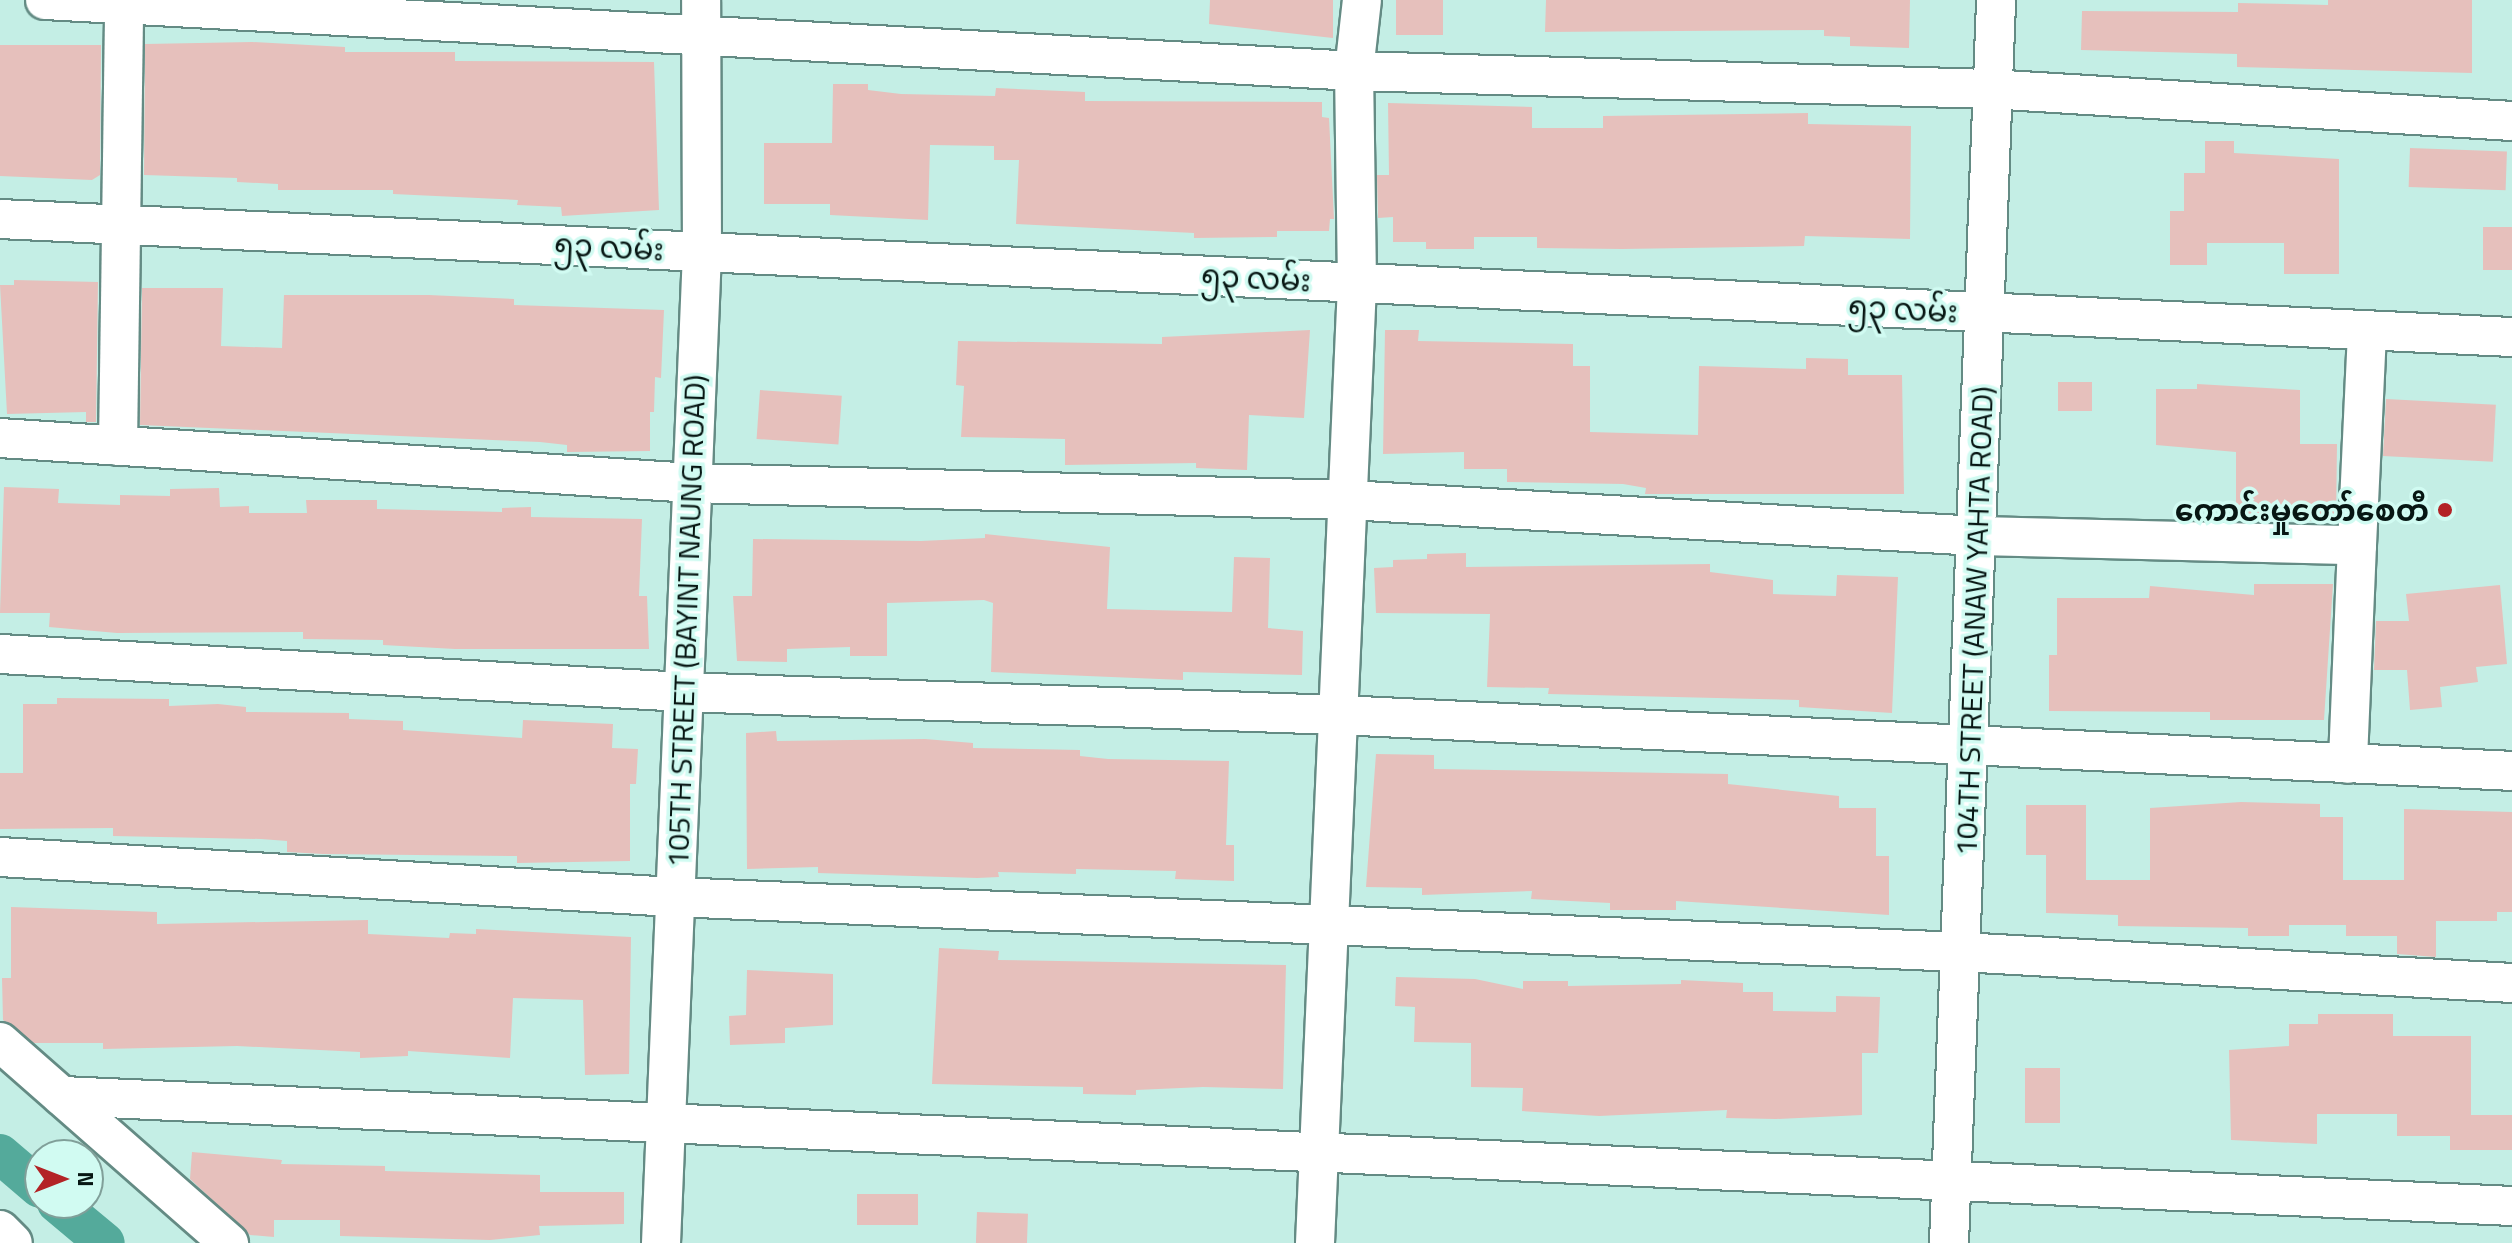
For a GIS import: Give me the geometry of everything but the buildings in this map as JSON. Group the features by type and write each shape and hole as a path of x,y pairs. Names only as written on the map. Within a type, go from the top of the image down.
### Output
{"street":[{"path":"45,0 700,17 1354,71 1989,89 2512,121"},
{"path":"1315,1243 1357,283 1354,71 1362,0"},
{"name":"104TH STREET (ANAW YAHTA ROAD)","path":"1949,1243 1987,313 1989,89 1996,0"},
{"path":"118,446 124,2"},
{"name":"105TH STREET (BAYINT NAUNG ROAD)","path":"661,1243 702,252 700,17"},
{"name":"၅၃ လမ်း","path":"0,219 2512,337"},
{"path":"2348,764 2367,331"},
{"path":"0,438 692,483 1348,500 1978,536 2357,545"},
{"path":"0,654 683,692 1339,715 2512,771"},
{"path":"0,857 674,897 1329,929 1961,952 2512,983"},
{"path":"0,1042 229,1243"},
{"path":"62,1096 2512,1206"},
{"path":"0,1230 13,1243"}],"waterway":[{"path":"0,1154 24,1174"},
{"path":"76,1219 105,1243"}],"place":[{"name":"ကောင်းမှုတော်စေတီ","path":"2445,510"}]}
